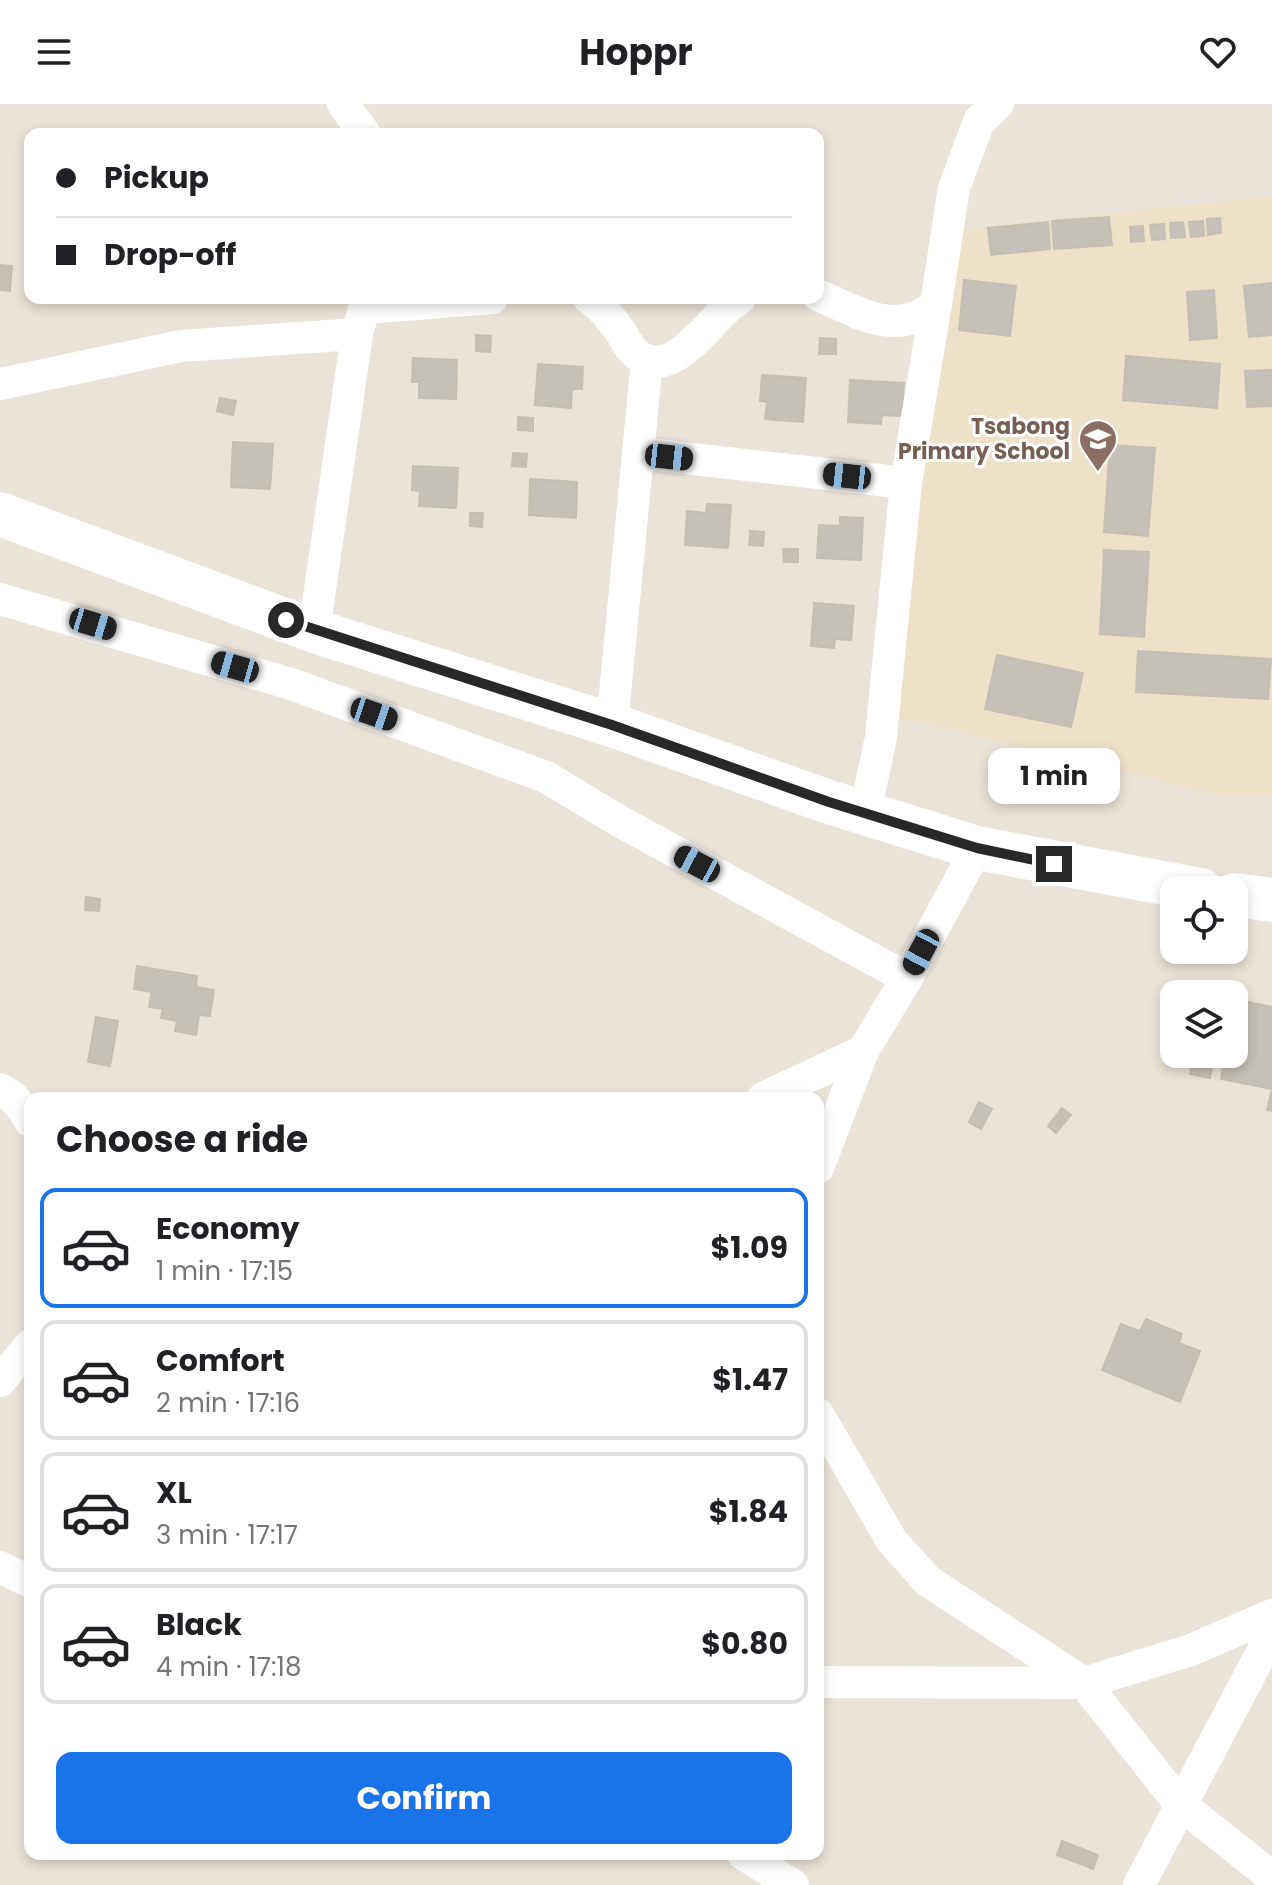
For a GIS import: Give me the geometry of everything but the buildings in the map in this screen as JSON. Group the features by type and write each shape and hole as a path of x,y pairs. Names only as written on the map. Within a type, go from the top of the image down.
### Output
{"main road":[{"path":"0,514 314,631 612,725 865,813 977,848 1160,882"},
{"path":"1248,897 1272,900"}],"street":[{"path":"343,104 361,128"},
{"path":"865,813 881,737 906,483 954,188 979,121 998,104"},
{"path":"824,298 873,320 890,322 912,320 936,304"},
{"path":"0,384 181,346 363,313 440,304"},
{"path":"597,304 633,353 647,360 665,361 683,353 730,304"},
{"path":"314,631 363,313"},
{"path":"612,725 647,360"},
{"path":"640,453 906,483"},
{"path":"0,599 291,684 546,777 619,821 907,978"},
{"path":"824,1152 863,1051 907,978 977,848"},
{"path":"776,1092 863,1051"},
{"path":"0,1089 6,1091 24,1111"},
{"path":"0,1381 24,1352"},
{"path":"824,1424 892,1541 928,1581 1084,1683 1180,1804 1272,1877"},
{"path":"0,1567 24,1579"},
{"path":"824,1682 1084,1683 1191,1650 1272,1615"},
{"path":"1139,1885 1272,1633"},
{"path":"753,1860 793,1885"}],"shaded area":[{"name":"Tsabong Primary School","path":"1272,196 1272,796 1217,795 893,716 956,230"}],"place":[{"name":"Tsabong Primary School","path":"1098,473"}],"route":[{"path":"286,620 612,725 829,802 977,848 1054,864"}]}
